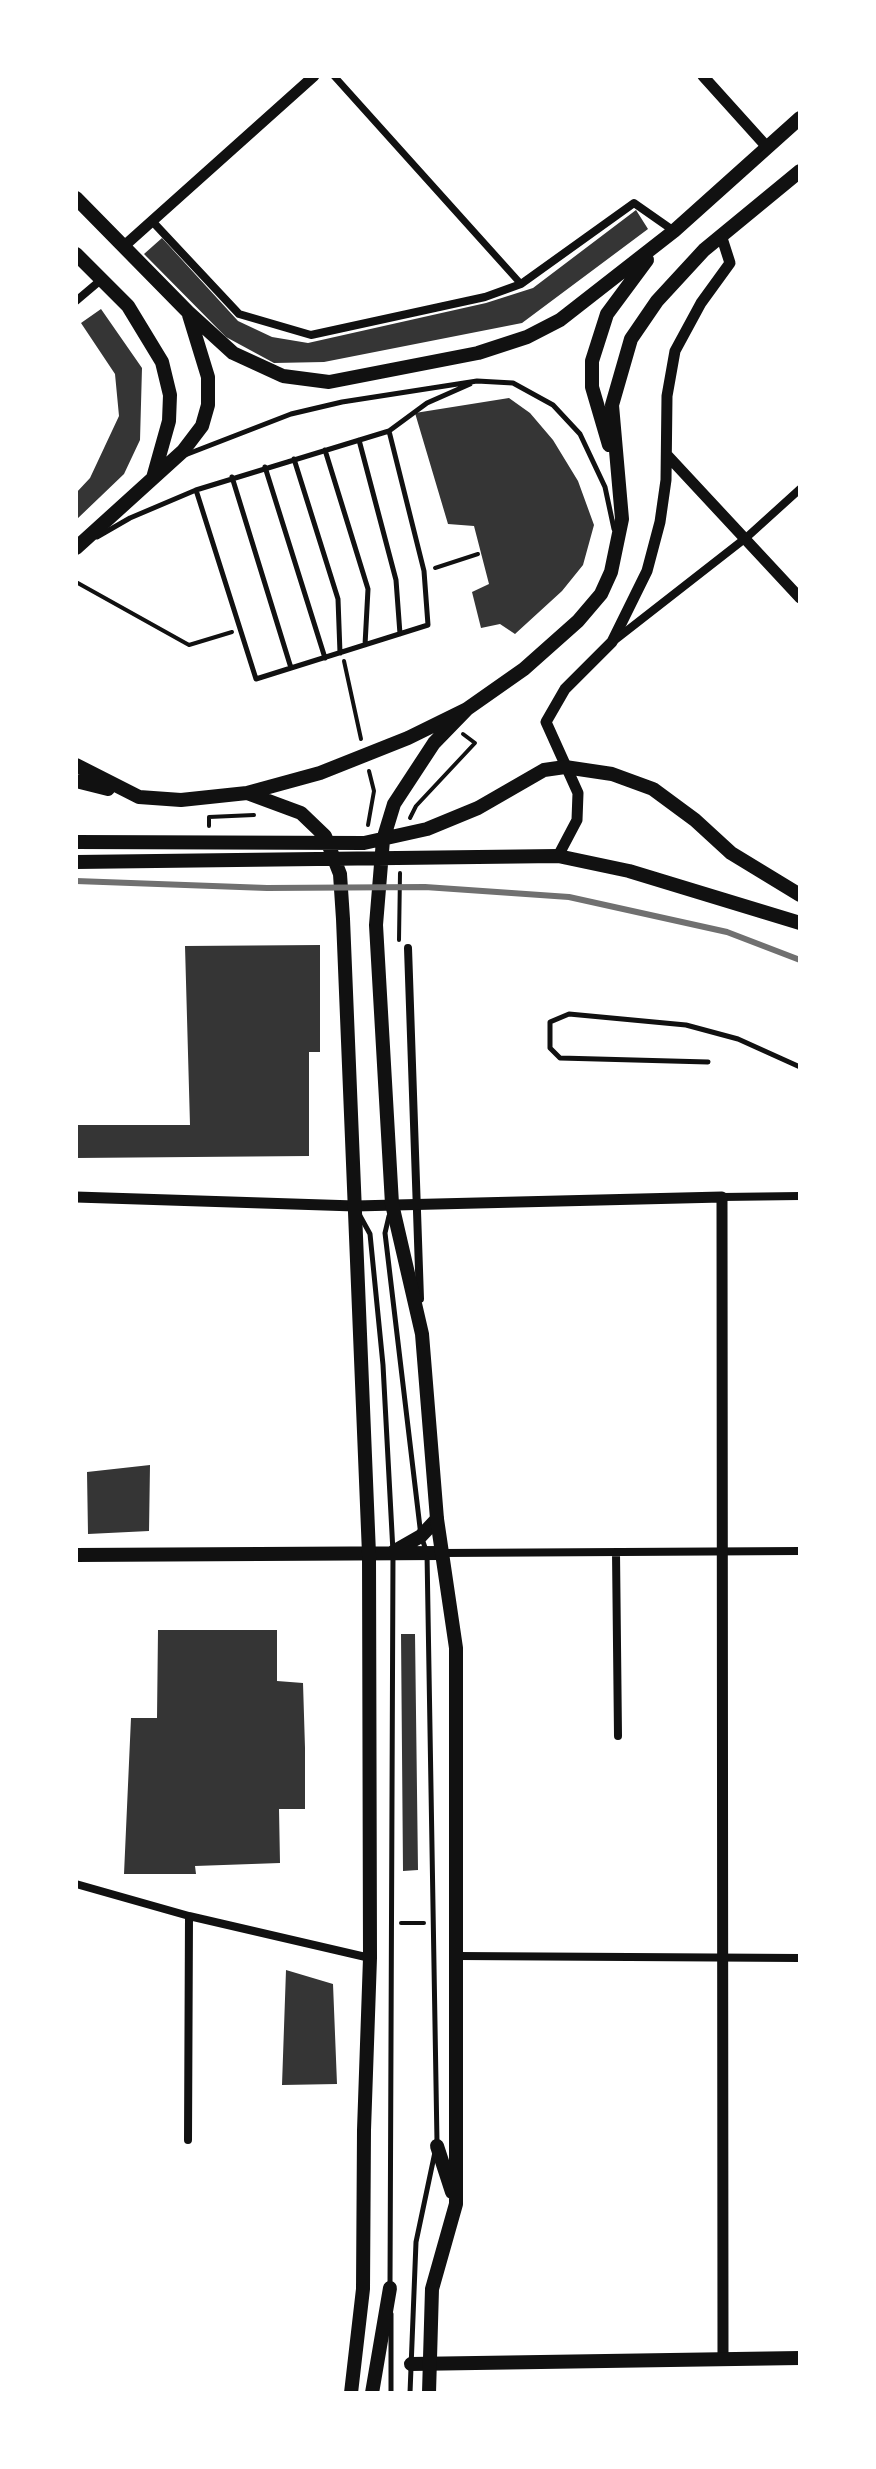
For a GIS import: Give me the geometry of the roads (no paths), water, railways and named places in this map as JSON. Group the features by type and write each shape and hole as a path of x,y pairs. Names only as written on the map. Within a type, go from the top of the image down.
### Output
{"main road":[{"path":"76,198 188,312 233,353 255,366 283,376 329,382 478,353 527,337 560,320 674,231 800,118"},
{"path":"429,2393 432,2289 456,2204 456,1648 437,1519 422,1334 392,1204 376,925 383,840 394,804 434,743 467,709 524,669 578,621 601,594 617,548 622,519 612,405 631,339 657,301 721,235 798,177"},
{"path":"619,480 592,387 592,361 607,314 627,283 674,231"},
{"path":"76,254 128,306 162,362 170,395 169,421 153,479"},
{"path":"76,549 174,459 202,426 208,405 204,355 188,312"},
{"path":"76,781 139,797 181,800 247,793 320,773 467,709"},
{"path":"76,765 139,797"},
{"path":"76,842 364,843 427,829 478,808 544,770 565,767 612,774 653,789 695,820 731,853 800,895"},
{"path":"247,793 301,813 325,836 340,874 343,919 369,1554 370,1958 363,2289 351,2393"},
{"path":"76,862 558,856 629,871 800,923"},
{"path":"393,1552 421,1536 437,1519"},
{"path":"76,1555 442,1553"},
{"path":"437,2146 456,2204"},
{"path":"372,2393 390,2288"},
{"path":"411,2364 800,2358"}],"street":[{"path":"123,247 314,76"},
{"path":"334,76 521,284"},
{"path":"703,76 767,147"},
{"path":"152,221 239,314 311,335 485,297 521,284 634,203 674,231"},
{"path":"612,642 647,571 660,522 667,455 667,396 675,351 701,303 730,263 721,235"},
{"path":"76,301 102,279"},
{"path":"667,455 747,537 800,598"},
{"path":"558,856 577,820 579,807 578,793 546,728 550,709 565,689 612,642 747,537 800,489"},
{"path":"408,948 414,1204 422,1334"},
{"path":"76,1197 355,1206 800,1196"},
{"path":"722,1197 723,2359"},
{"path":"442,1553 800,1551"},
{"path":"616,1552 618,1736"},
{"path":"76,1884 189,1916 370,1958"},
{"path":"188,2140 189,1916"},
{"path":"458,1956 800,1958"}],"lane":[{"path":"76,549 130,518 196,490 389,431 427,403 477,381"},
{"path":"174,459 291,414 342,402 477,381 513,383 553,405 580,434 605,487 617,548"},
{"path":"196,490 256,679 325,658 428,625 424,571 389,431"},
{"path":"359,440 396,580 400,634"},
{"path":"325,450 368,589 365,645"},
{"path":"294,459 338,599 341,653"},
{"path":"265,467 325,658"},
{"path":"232,477 291,668"},
{"path":"708,1062 560,1058 550,1048 550,1022 569,1014 686,1025 738,1039 800,1067"},
{"path":"392,1204 385,1233 421,1536 427,1553 437,2146 416,2242 410,2393"},
{"path":"355,1206 370,1234 383,1365 393,1552 391,2393"}],"railway":[{"path":"76,881 267,888 425,887 569,897 727,932 800,960"}]}
